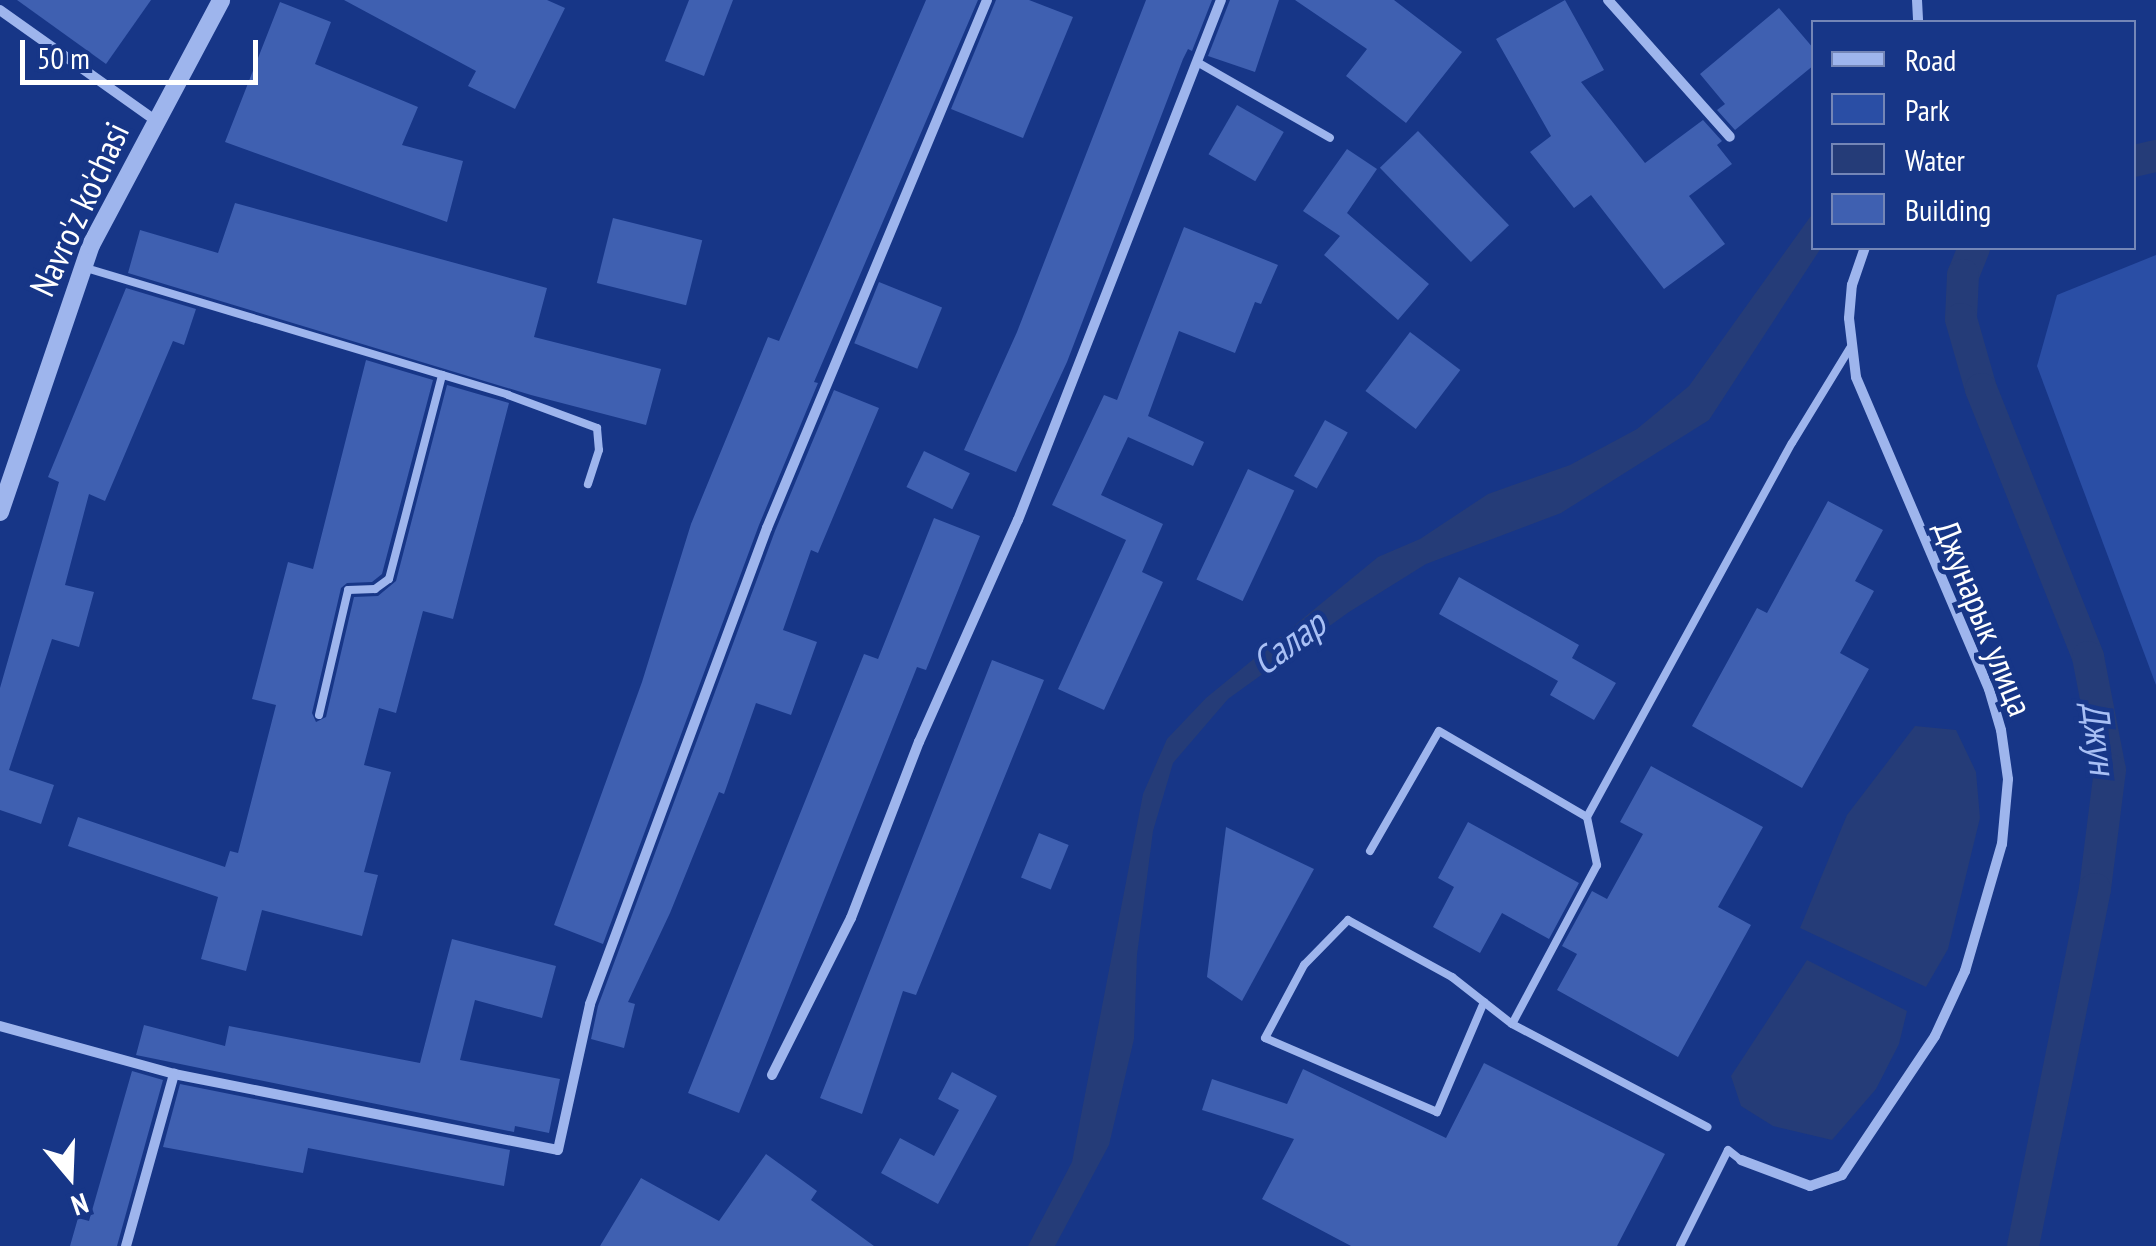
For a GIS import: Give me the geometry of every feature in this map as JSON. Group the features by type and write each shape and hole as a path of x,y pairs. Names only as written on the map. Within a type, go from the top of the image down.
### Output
{"street":[{"name":"Navro'z ko'chasi","path":"0,512 82,266 221,0"},
{"path":"0,1026 174,1074 558,1150 590,1004 753,565 987,0"},
{"path":"772,1075 851,918 919,742 1018,520 1221,0"},
{"path":"1608,0 1730,138"},
{"path":"0,10 156,120"},
{"name":"Джунарык улица","path":"1741,1160 1810,1186 1842,1175 1935,1036 1965,971 2002,844 2008,779 1993,702 1865,404 1850,348 1852,285 1864,250"},
{"path":"126,1246 174,1074"}],"lane":[{"path":"1197,62 1330,138"},
{"path":"82,266 442,375 597,428 600,450 588,484"},
{"path":"1512,1024 1596,865 1587,817 1792,443 1850,348"},
{"path":"318,716 348,590 375,589 388,578 442,375"},
{"path":"1370,850 1439,732 1587,817"},
{"path":"1484,1002 1437,1112 1265,1038 1304,965 1348,920 1452,977 1484,1002 1512,1024 1707,1126"},
{"path":"1680,1246 1728,1150 1741,1160"}],"green space":[{"path":"2156,255 2156,685 2037,366 2057,295"}],"water":[{"name":"Салар","path":"1811,216 1811,250 1820,250 1709,420 1561,513 1426,564 1349,612 1228,699 1173,763 1153,831 1137,955 1134,1039 1109,1145 1055,1246 1028,1246 1072,1162 1143,794 1167,739 1206,698 1378,557 1420,539 1488,494 1570,465 1637,429 1689,386"},
{"path":"1915,726 1956,730 1976,772 1980,818 1948,949 1926,987 1800,928 1847,815"},
{"path":"1807,960 1907,1011 1899,1044 1876,1089 1832,1140 1773,1126 1741,1106 1731,1076"}],"building":[{"path":"17,0 151,0 106,64"},
{"path":"344,0 547,0 565,8 515,109 468,86 476,71"},
{"path":"689,0 733,0 704,76 665,61"},
{"path":"926,0 978,0 814,382 818,383 759,525 603,944 554,925 642,682 691,524 768,337 779,341"},
{"path":"996,0 1029,0 1073,17 1023,138 951,109"},
{"path":"1146,0 1212,0 1192,51 1188,49 1183,59 1067,362 1016,472 964,450 1017,332"},
{"path":"1230,0 1279,0 1255,72 1208,56"},
{"path":"1295,0 1394,0 1462,52 1406,123 1346,76 1367,49"},
{"path":"1565,0 1604,70 1581,82 1645,163 1703,120 1722,141 1717,145 1732,164 1689,196 1725,244 1664,289 1591,195 1574,208 1530,152 1551,136 1496,39"},
{"path":"280,2 331,22 315,64 418,107 402,145 463,161 447,222 225,142"},
{"path":"1779,8 1811,45 1811,67 1735,130 1717,110 1725,104 1700,74"},
{"path":"1237,105 1284,132 1255,181 1208,154"},
{"path":"1418,131 1509,225 1471,262 1380,168"},
{"path":"1347,149 1377,169 1347,213 1429,284 1398,320 1324,255 1340,236 1303,211"},
{"path":"235,203 547,288 534,337 661,369 646,425 531,395 128,273 140,230 218,253"},
{"path":"613,218 702,240 686,305 597,283"},
{"path":"1184,227 1278,265 1261,304 1255,302 1235,353 1179,331 1148,416 1204,442 1193,466 1128,437 1101,495 1163,524 1142,572 1163,582 1104,710 1058,689 1126,540 1052,505 1104,395 1117,400"},
{"path":"879,282 942,307 917,369 854,343"},
{"path":"126,288 196,309 184,345 173,341 105,501 89,494 65,585 94,592 79,647 52,639 9,770 54,785 41,824 0,810 0,688 59,482 48,477"},
{"path":"1410,332 1460,370 1416,429 1365,391"},
{"path":"366,360 433,380 382,574 372,582 347,583 341,588 312,713 316,722 326,717 354,597 378,596 396,581 447,385 509,403 453,619 423,611 396,713 379,708 364,765 391,772 364,872 378,875 362,936 262,910 246,971 201,959 218,897 68,846 78,817 225,867 230,851 238,853 276,705 252,699 288,562 313,569"},
{"path":"834,390 879,408 818,553 811,550 783,630 817,642 791,715 756,703 724,794 719,792 670,913 628,1002 635,1004 624,1048 591,1039 598,1006 775,531"},
{"path":"1325,420 1348,433 1317,489 1294,476"},
{"path":"924,451 970,473 952,509 906,487"},
{"path":"1248,469 1294,491 1243,601 1196,580"},
{"path":"1828,501 1883,530 1855,581 1874,591 1840,653 1869,669 1802,788 1692,726 1757,608 1767,613"},
{"path":"934,518 980,536 926,670 917,667 739,1113 688,1093 864,654 878,659"},
{"path":"1459,577 1579,645 1572,658 1616,683 1594,720 1550,695 1558,681 1439,614"},
{"path":"992,660 1044,680 916,995 903,991 862,1114 820,1098"},
{"path":"1651,766 1763,827 1718,907 1751,925 1678,1057 1557,990 1577,954 1562,946 1592,891 1607,899 1643,834 1620,822"},
{"path":"1468,822 1579,883 1549,939 1502,913 1480,953 1433,927 1454,887 1438,878"},
{"path":"1226,827 1314,869 1242,1001 1207,977"},
{"path":"1039,833 1069,845 1051,889 1021,878"},
{"path":"452,939 556,966 542,1018 475,1000 460,1060 560,1079 549,1133 515,1126 514,1132 136,1055 144,1025 225,1046 229,1026 420,1063"},
{"path":"1484,1063 1665,1154 1617,1246 1351,1246 1262,1199 1294,1139 1202,1110 1212,1079 1287,1104 1303,1069 1446,1138"},
{"path":"132,1071 163,1080 117,1246 70,1246 78,1218 89,1221"},
{"path":"952,1072 997,1096 938,1204 881,1173 900,1138 934,1156 959,1110 938,1099"},
{"path":"180,1084 510,1150 504,1186 308,1148 303,1173 163,1147"},
{"path":"766,1154 817,1191 811,1200 874,1246 600,1246 641,1178 719,1221"}],"waterway":[{"name":"Джун","path":"2136,161 2156,156"},
{"name":"Джун","path":"1973,250 1963,275 1961,319 1981,389 2088,657 2110,770 2095,889 2023,1246"}]}
